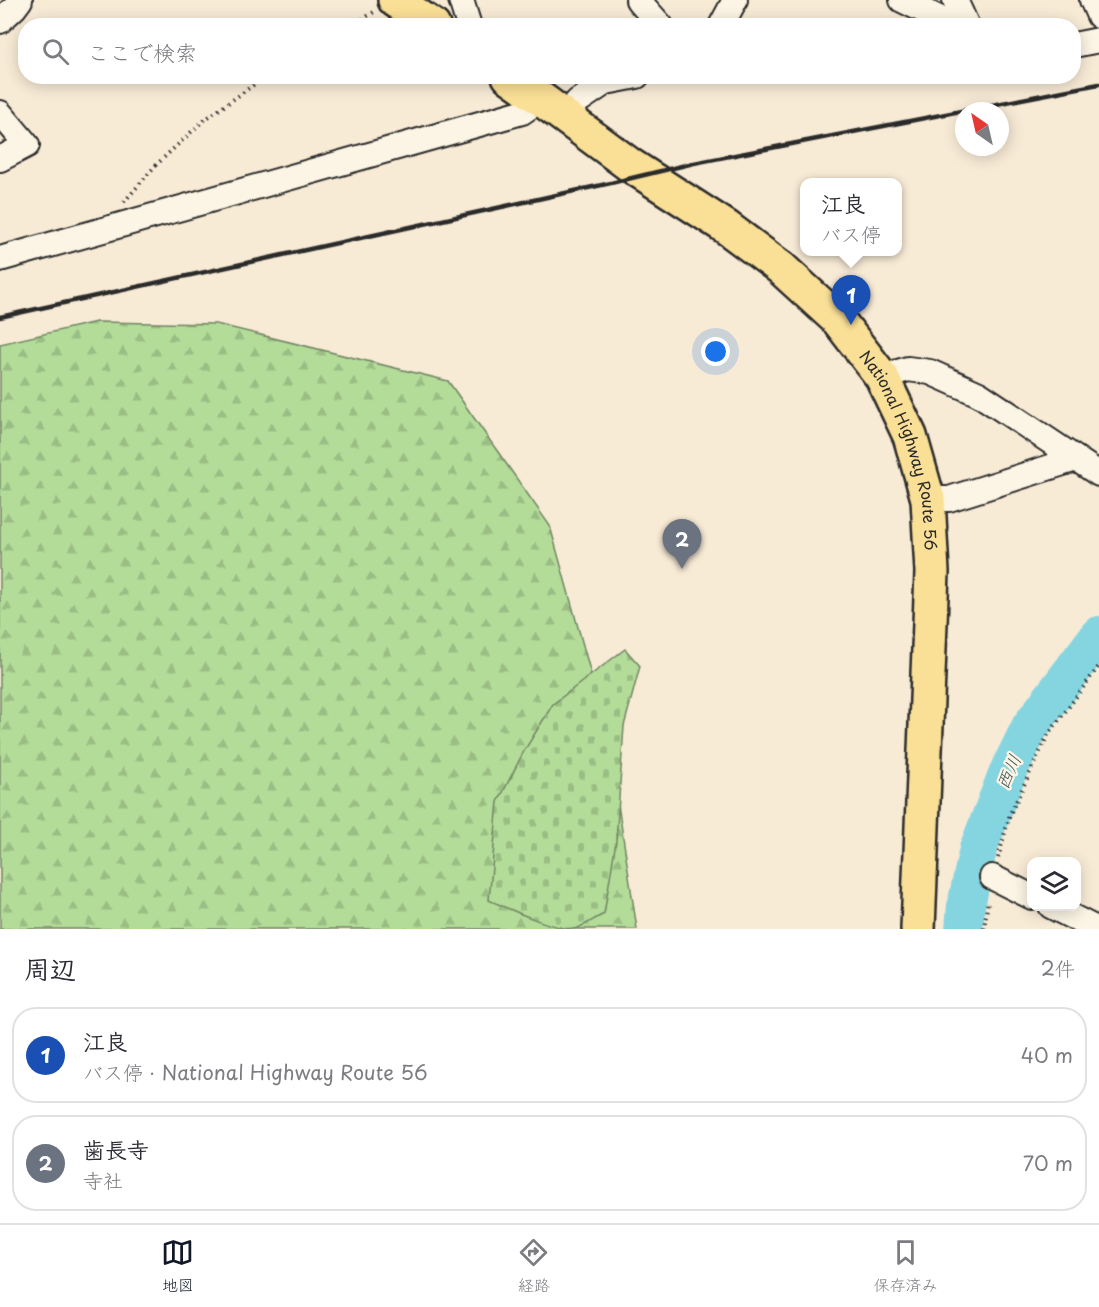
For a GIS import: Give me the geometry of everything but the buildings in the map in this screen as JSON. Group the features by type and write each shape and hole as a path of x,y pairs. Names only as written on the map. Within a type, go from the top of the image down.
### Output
{"highway":[{"path":"395,0 421,18"},
{"name":"National Highway Route 56","path":"520,84 630,165 726,227 781,268 838,320 882,377 910,436 928,499 932,572 918,929"}],"street":[{"path":"461,0 467,18"},
{"path":"638,0 654,18"},
{"path":"725,18 735,0"},
{"path":"902,0 939,18"},
{"path":"955,0 963,18"},
{"path":"1092,0 1099,16"},
{"path":"1081,44 1099,40"},
{"path":"0,259 522,112 578,101 602,84"},
{"path":"0,113 27,145 0,159"},
{"path":"882,377 908,369 930,372 979,393 1099,474"},
{"path":"928,499 950,499 1076,459"},
{"path":"992,877 1027,894"},
{"path":"1060,911 1096,929"}],"path":[{"path":"98,231 155,166 203,121 255,84"},
{"path":"984,929 992,877 1010,814 1048,735 1099,666"}],"green space":[{"path":"96,322 216,324 448,381 550,526 607,732 637,929 0,929 0,344"},
{"path":"625,649 640,666 624,726 616,841 604,914 574,929 554,926 489,900 498,802 524,751 553,704"}],"waterway":[{"name":"西川","path":"964,929 966,906 978,849 1007,774 1030,727 1099,635"}],"railway":[{"path":"0,317 694,163 1099,84"}],"place":[{"name":"江良","path":"851,325"},
{"name":"歯長寺","path":"682,569"}]}
